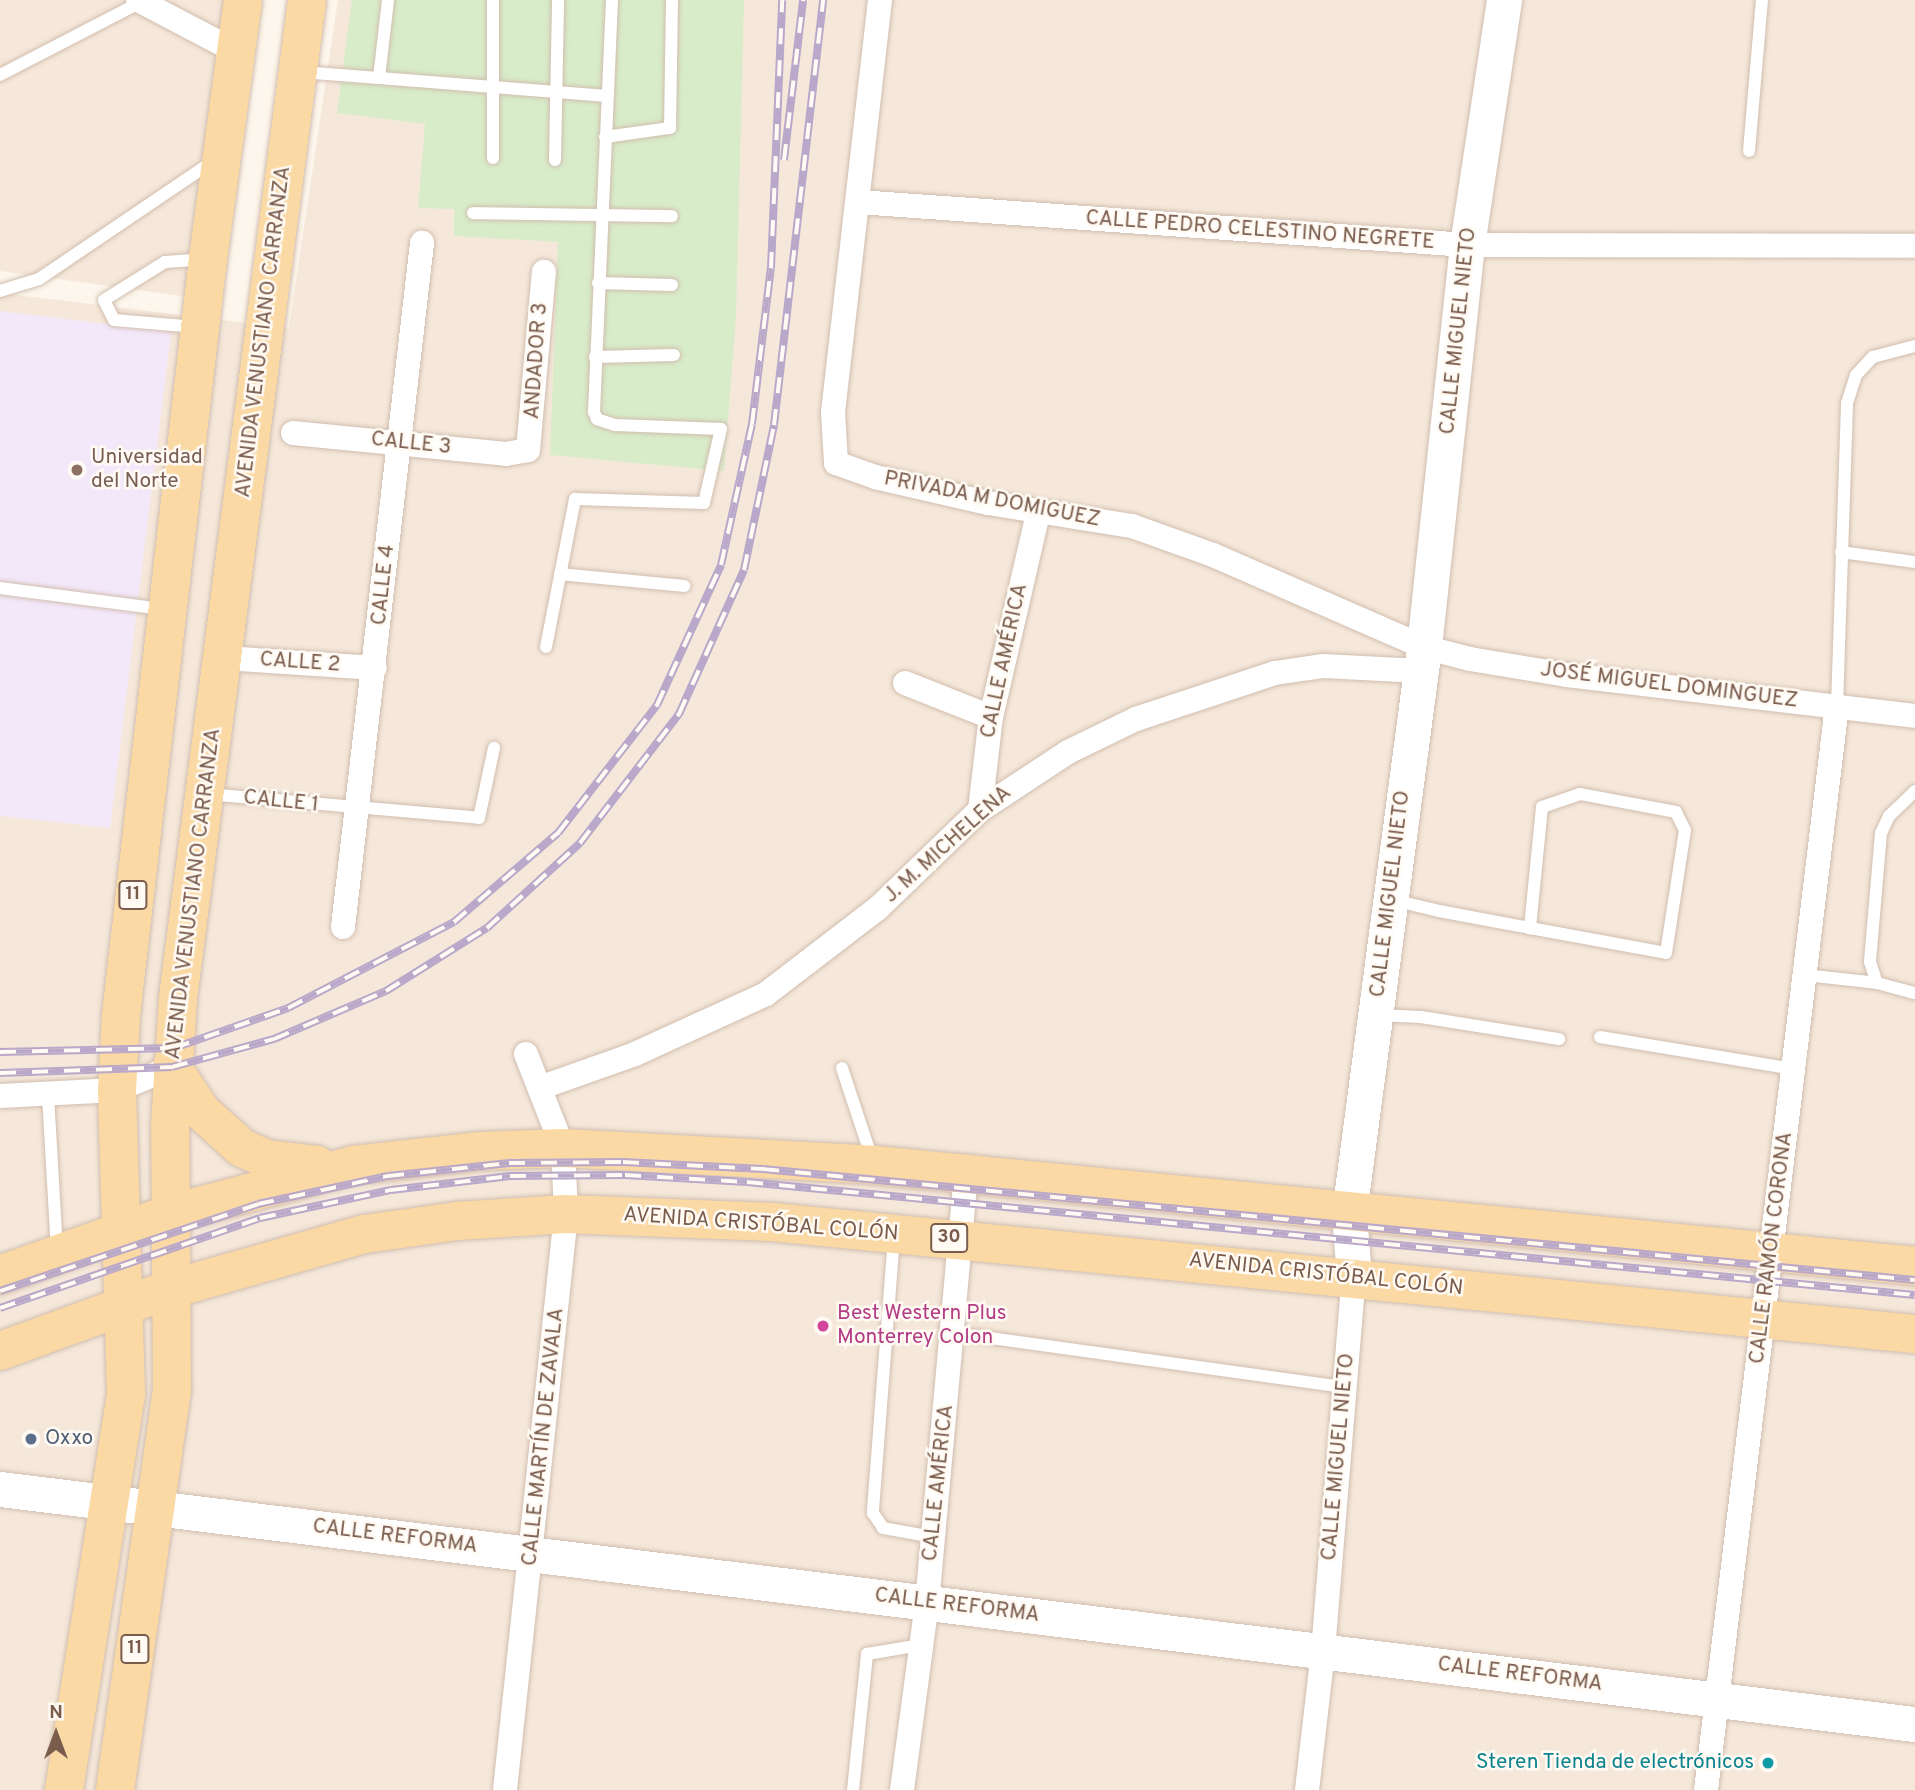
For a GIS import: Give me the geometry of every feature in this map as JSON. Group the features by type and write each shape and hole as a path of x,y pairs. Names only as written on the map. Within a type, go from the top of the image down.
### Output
{"main road":[{"name":"11","path":"64,1790 126,1394 117,1090 126,957 220,156 243,0"},
{"name":"AVENIDA VENUSTIANO CARRANZA","path":"115,1790 172,1391 168,1290 172,1068 307,0"},
{"path":"172,1068 201,1111 242,1148 290,1163 355,1165 481,1151 563,1148 874,1165 1915,1266"},
{"path":"0,1275 169,1214 355,1165"},
{"name":"AVENIDA CRISTÓBAL COLÓN","path":"0,1351 168,1290 365,1234 457,1221 566,1214 650,1215 894,1233 1915,1334"}],"street":[{"name":"PRIVADA M DOMIGUEZ","path":"880,0 833,412 836,463 875,477 1038,513 1132,526 1169,537 1422,659"},
{"name":"CALLE MIGUEL NIETO","path":"1307,1790 1323,1651 1354,1277 1349,1213 1422,659 1467,245 1504,0"},
{"path":"140,1 235,51"},
{"name":"CALLE PEDRO CELESTINO NEGRETE","path":"858,202 1467,245 1915,246"},
{"name":"CALLE 4","path":"343,927 422,243"},
{"name":"ANDADOR 3","path":"528,450 544,272"},
{"name":"CALLE 3","path":"293,433 506,454 528,450"},
{"name":"CALLE AMÉRICA","path":"980,810 991,718 1038,513"},
{"name":"CALLE 2","path":"225,658 375,668"},
{"name":"JOSÉ MIGUEL DOMINGUEZ","path":"1422,659 1915,716"},
{"name":"J. M. MICHELENA","path":"542,1087 635,1054 766,994 878,908 980,810 1068,752 1136,719 1213,691 1323,666 1422,659"},
{"path":"905,683 991,718"},
{"name":"CALLE RAMÓN CORONA","path":"1706,1790 1837,706"},
{"name":"CALLE MARTÍN DE ZAVALA","path":"505,1790 566,1214 563,1148 542,1087 526,1054"},
{"path":"0,1096 48,1096 117,1090 172,1068"},
{"name":"CALLE AMÉRICA","path":"902,1790 927,1602 954,1333 966,1176"},
{"name":"CALLE REFORMA","path":"0,1489 1915,1724"}],"lane":[{"path":"379,78 388,0"},
{"path":"493,0 493,158"},
{"path":"555,160 554,92 558,0"},
{"path":"546,647 575,499 704,503 721,429 604,423 594,412 600,212 612,0"},
{"path":"605,136 670,128 672,0"},
{"path":"1749,151 1762,0"},
{"path":"0,75 140,1"},
{"path":"297,72 607,96"},
{"path":"0,290 39,279 220,156"},
{"path":"473,213 600,212 672,215"},
{"path":"200,327 114,320 104,300 165,262 208,259"},
{"path":"598,284 672,285"},
{"path":"1837,706 1847,403 1856,375 1873,356 1915,346"},
{"path":"595,357 674,355"},
{"path":"1840,552 1915,562"},
{"path":"560,574 684,586"},
{"path":"0,588 166,610"},
{"name":"CALLE 1","path":"206,794 356,811 479,818 494,748"},
{"path":"1877,983 1870,962 1881,833 1889,816 1915,792"},
{"path":"1391,899 1530,928 1666,953 1685,830 1676,812 1580,794 1542,807 1530,928"},
{"path":"1805,975 1877,983 1915,993"},
{"path":"1376,1015 1421,1017 1559,1040"},
{"path":"1600,1037 1794,1069"},
{"path":"842,1068 874,1165"},
{"path":"48,1096 57,1254"},
{"path":"894,1233 873,1513 883,1528 933,1537"},
{"path":"954,1333 1345,1387"},
{"path":"853,1790 867,1654 921,1645"}],"shaded area":[{"path":"0,0 229,0 189,297 0,271"},
{"path":"338,0 1915,0 1915,1790 0,1790 0,293 289,328"},
{"name":"Universidad del Norte","path":"0,311 171,332 110,828 0,816"}],"green space":[{"path":"352,0 744,0 736,316 724,471 550,455 558,242 454,236 454,209 418,208 425,124 337,113"}],"railway":[{"path":"0,1052 174,1048 288,1008 454,922 558,833 657,705 721,565 752,424 771,268 782,0"},
{"path":"784,160 803,0"},
{"path":"0,1073 172,1067 274,1039 386,991 487,928 580,843 679,714 744,570 774,425 823,0"},
{"path":"0,1291 258,1204 388,1176 509,1163 623,1162 763,1169 1915,1280"},
{"path":"0,1308 260,1218 391,1190 510,1176 625,1175 747,1182 1915,1295"}],"place":[{"name":"Universidad del Norte","path":"77,470"},
{"name":"Best Western Plus Monterrey Colon","path":"823,1326"},
{"name":"Oxxo","path":"31,1439"},
{"name":"Steren Tienda de electrónicos","path":"1768,1763"}]}
